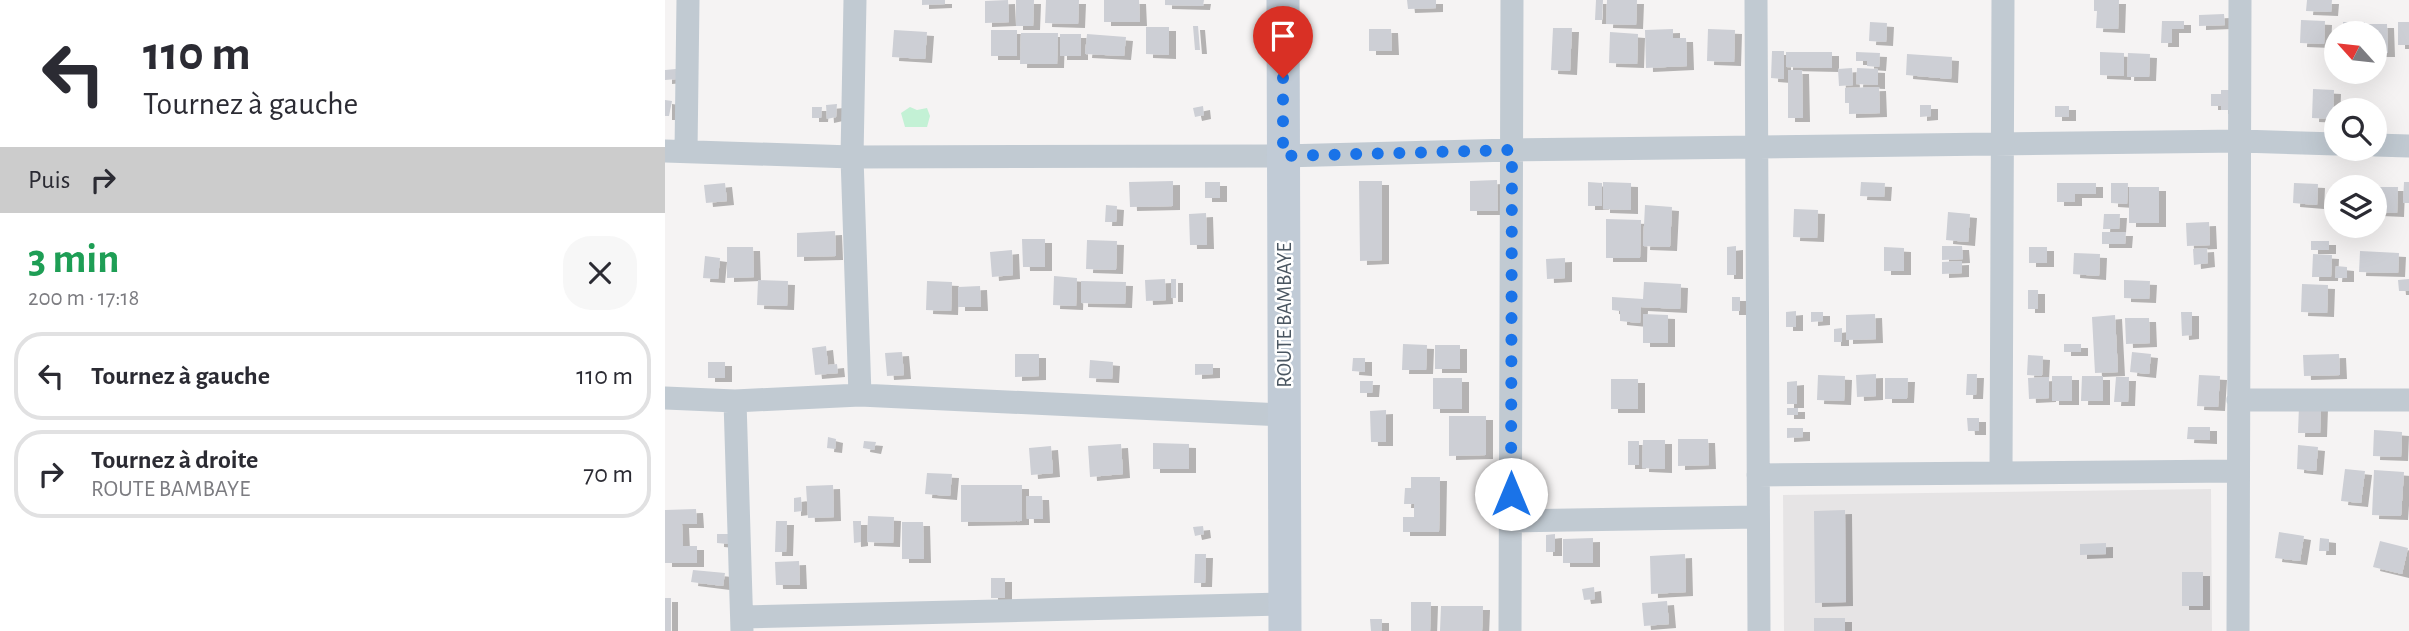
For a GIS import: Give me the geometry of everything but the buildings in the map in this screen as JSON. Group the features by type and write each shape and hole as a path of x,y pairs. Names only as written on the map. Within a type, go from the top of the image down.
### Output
{"street":[{"path":"688,0 676,151 852,157 1283,156 1512,150 2241,141 2324,144"},
{"path":"856,0 852,157 860,394"},
{"name":"ROUTE BAMBAYE","path":"1283,0 1285,618"},
{"path":"1510,631 1512,0"},
{"path":"1756,0 1759,631"},
{"path":"2001,473 2003,0"},
{"path":"2238,631 2240,0"},
{"path":"2387,145 2409,146"},
{"path":"665,398 735,401 860,394 1284,415"},
{"path":"2238,400 2409,400"},
{"path":"735,401 742,624 1285,618"},
{"path":"1758,475 2238,471"},
{"path":"1511,521 1758,517"}],"shaded area":[{"path":"2211,489 2212,631 1784,631 1783,495"}],"green space":[{"path":"910,107 917,110 927,108 930,116 927,127 905,127 901,113"}],"route":[{"path":"1283,78 1283,156 1512,150 1511,494"}]}
